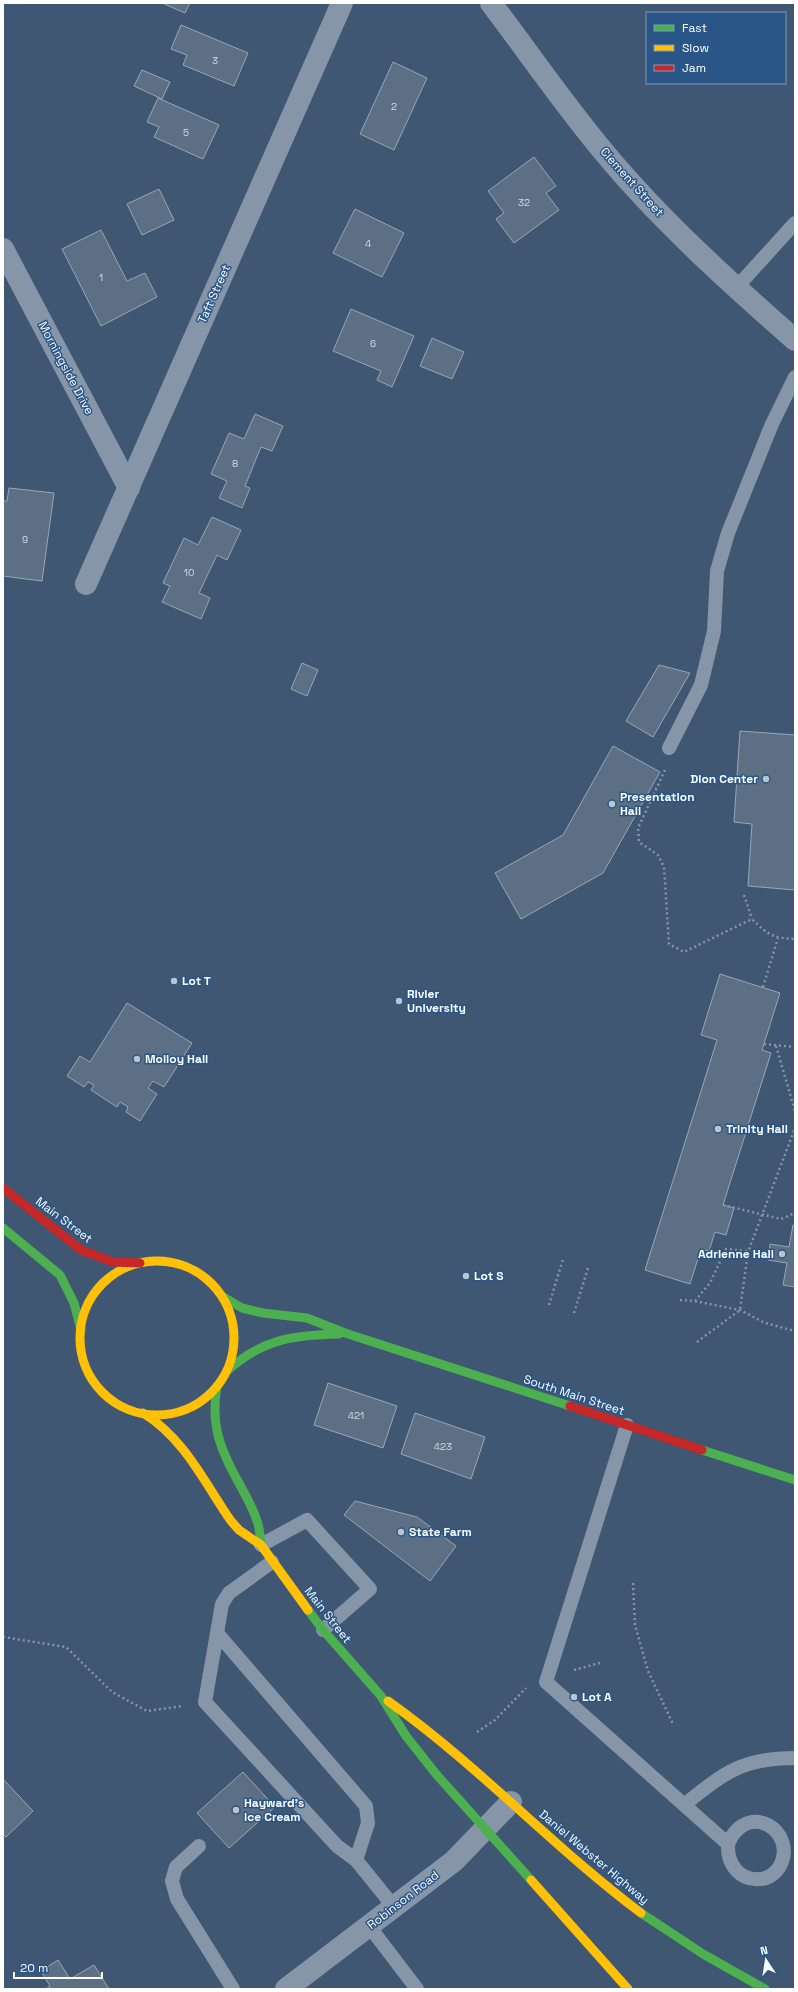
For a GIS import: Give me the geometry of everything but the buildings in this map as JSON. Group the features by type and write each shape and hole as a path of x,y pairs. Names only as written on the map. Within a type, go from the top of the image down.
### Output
{"main road":[{"name":"Main Street","path":"3,1188 81,1250 113,1262 162,1262 184,1266 203,1276 222,1296"},
{"path":"3,1228 60,1275 72,1298 81,1330 84,1362 94,1382 105,1394 118,1404 144,1413 172,1413 185,1410 207,1396 217,1386 227,1371 231,1360 234,1338 231,1317 222,1296"},
{"path":"81,1330 88,1306 100,1287 119,1272 140,1263"},
{"name":"South Main Street","path":"222,1296 245,1310 307,1318 345,1333 795,1480"},
{"name":"South Main Street","path":"227,1371 244,1355 274,1341 313,1335 345,1333"},
{"name":"Main Street","path":"217,1386 213,1405 216,1436 258,1522 261,1546"},
{"name":"Main Street","path":"144,1413 161,1424 177,1438 231,1521 239,1530 261,1546 323,1630 381,1696 420,1754 486,1830"},
{"name":"Main Street","path":"381,1696 440,1738 511,1802"},
{"name":"Daniel Webster Highway","path":"511,1802 577,1861 634,1908 697,1950 765,1989"},
{"path":"486,1830 628,1989"}],"street":[{"name":"Taft Street","path":"86,584 342,3"},
{"name":"Clement Street","path":"491,3 602,150 648,201 736,288 795,340"},
{"name":"Morningside Drive","path":"3,249 129,488"},
{"name":"Robinson Road","path":"286,1989 454,1861 486,1830 511,1802"}],"lane":[{"path":"736,288 795,223"},
{"path":"669,748 701,685 714,631 717,571 728,533 772,424 795,378"},
{"path":"627,1425 546,1682 728,1844 730,1863 736,1871 744,1877 762,1879 771,1876 784,1861 786,1852 781,1834 774,1827 765,1822 751,1822 738,1828 728,1844"},
{"path":"261,1546 307,1520 370,1588 323,1630"},
{"path":"272,1562 229,1593 222,1604 205,1702 337,1846 356,1860 394,1907"},
{"path":"217,1634 366,1806 368,1823 356,1860"},
{"path":"684,1805 721,1776 746,1764 774,1758 795,1758"},
{"path":"199,1846 176,1866 172,1881 177,1899 233,1989"},
{"path":"370,1926 417,1989"}],"path":[{"path":"669,748 669,762 638,828 640,842 658,855 664,867 669,944 684,952 752,919"},
{"path":"744,895 746,905 752,919 765,932 778,938 795,939"},
{"path":"763,987 778,938"},
{"path":"764,1044 795,1047"},
{"path":"776,1046 795,1111"},
{"path":"697,1342 740,1310 748,1252 795,1128"},
{"path":"723,1204 781,1219 795,1214"},
{"path":"694,1301 710,1283 726,1249 748,1252"},
{"path":"549,1305 563,1259"},
{"path":"574,1313 588,1268"},
{"path":"680,1300 694,1301 740,1310 765,1323 795,1331"},
{"path":"633,1583 635,1625 646,1665 673,1724"},
{"path":"3,1637 66,1647 112,1692 147,1711 205,1702"},
{"path":"573,1670 600,1663"},
{"path":"477,1732 495,1720 530,1683"}],"traffic: fast":[{"path":"3,1228 60,1275 74,1303 81,1330"},
{"path":"222,1296 242,1308 263,1313 307,1318 345,1333 570,1406"},
{"path":"227,1371 240,1360 266,1345 293,1338 339,1334"},
{"path":"217,1386 215,1414 219,1438 227,1461 255,1516 259,1527 261,1545"},
{"path":"702,1450 795,1480"},
{"path":"308,1610 323,1630 381,1696 406,1736 436,1774 531,1880"},
{"path":"641,1913 703,1954 765,1989"}],"traffic: slow":[{"path":"157,1261 186,1267 200,1274 216,1289 221,1295 228,1309 234,1338 228,1367 221,1381 206,1397 200,1402 186,1409 157,1415 128,1409 114,1402 98,1387 93,1381 86,1367 80,1338 86,1309 93,1295 108,1279 114,1274 128,1267 157,1261"},
{"path":"143,1413 171,1435 182,1448 193,1462 231,1521 239,1530 261,1545 308,1610"},
{"path":"388,1701 453,1752 577,1861 641,1913"},
{"path":"531,1880 628,1989"}],"traffic: jam":[{"path":"3,1188 81,1250 113,1262 140,1263"},
{"path":"570,1406 702,1450"}],"place":[{"name":"Dion Center","path":"766,779"},
{"name":"Presentation Hall","path":"612,804"},
{"name":"Lot T","path":"174,981"},
{"name":"Rivier University","path":"399,1001"},
{"name":"Molloy Hall","path":"137,1059"},
{"name":"Trinity Hall","path":"718,1129"},
{"name":"Adrienne Hall","path":"782,1254"},
{"name":"Lot S","path":"466,1276"},
{"name":"State Farm","path":"401,1532"},
{"name":"Lot A","path":"574,1697"},
{"name":"Hayward's Ice Cream","path":"236,1810"}]}
